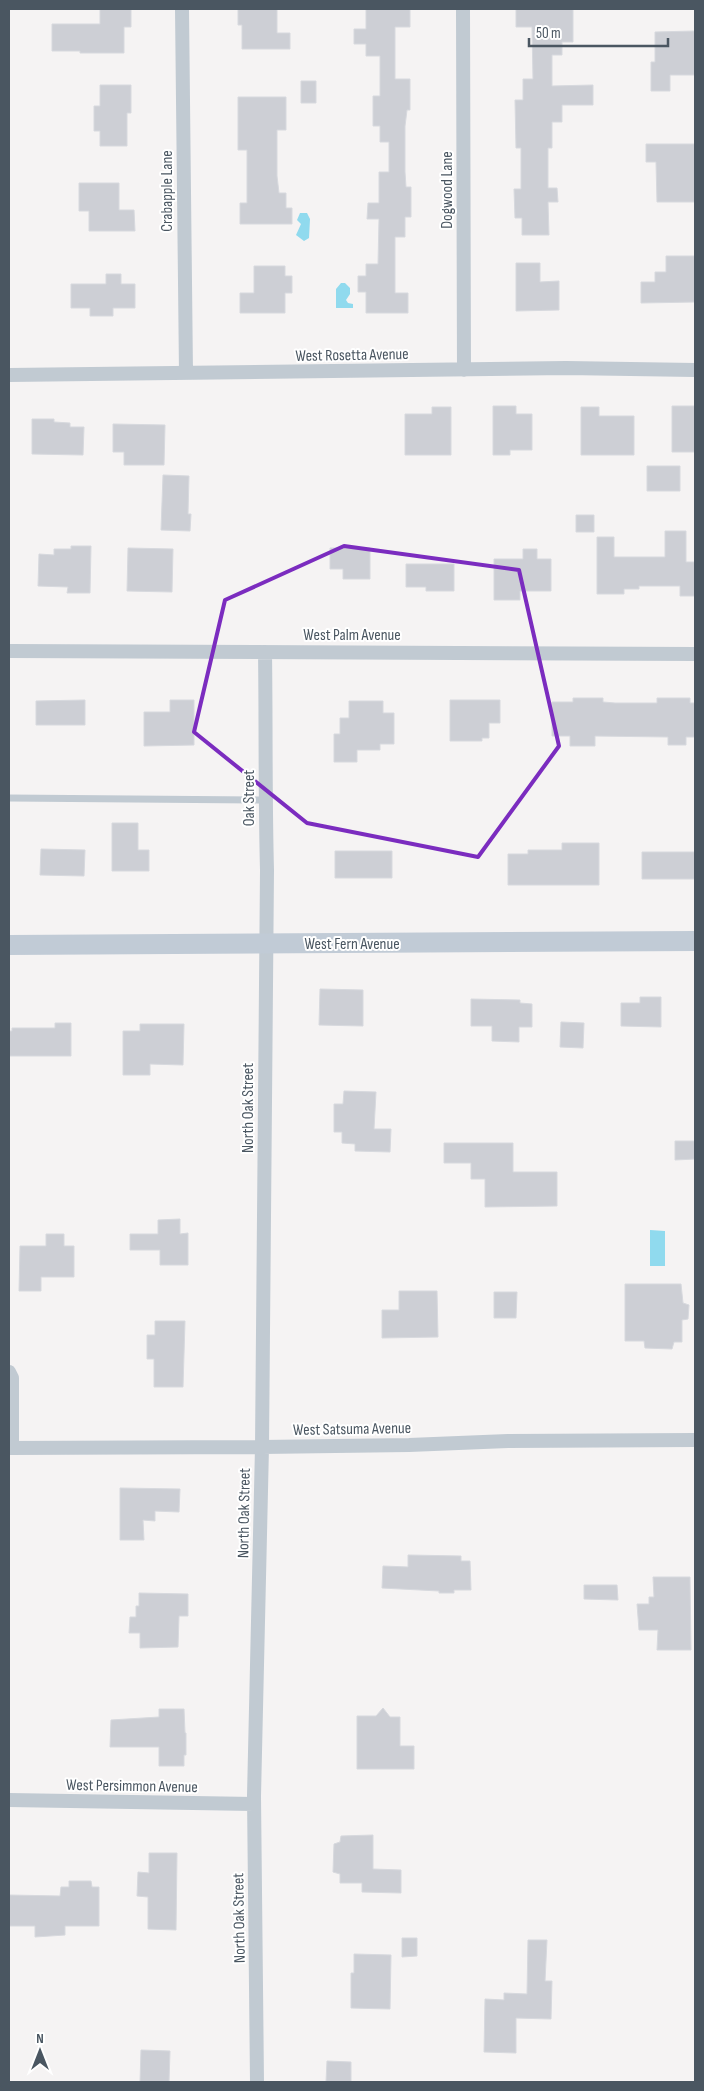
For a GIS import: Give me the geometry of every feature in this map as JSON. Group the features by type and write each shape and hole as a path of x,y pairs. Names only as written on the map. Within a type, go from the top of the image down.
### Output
{"street":[{"name":"Crabapple Lane","path":"182,9 186,373"},
{"name":"Dogwood Lane","path":"463,9 464,370"},
{"name":"West Rosetta Avenue","path":"9,375 566,368 695,370"},
{"name":"West Palm Avenue","path":"9,651 695,654"},
{"name":"Oak Street","path":"265,652 267,736 265,944"},
{"name":"West Fern Avenue","path":"9,945 695,942"},
{"name":"North Oak Street","path":"257,2082 254,1804 262,1447 265,944"},
{"path":"9,1372 12,1378 10,1448"},
{"name":"West Satsuma Avenue","path":"10,1448 262,1447 409,1445 508,1441 695,1440"},
{"name":"West Persimmon Avenue","path":"9,1800 254,1804"}],"lane":[{"path":"9,798 265,800"}],"highlighted area":[{"path":"344,546 519,570 559,746 478,857 307,823 194,732 225,600"}],"water":[{"path":"300,213 307,213 310,219 309,238 304,241 296,235 301,224 297,220"},
{"path":"341,283 345,283 350,288 350,294 346,300 348,303 353,304 353,308 336,308 336,289"},
{"path":"650,1230 665,1231 665,1266 650,1266"}],"building":[{"path":"100,9 131,9 131,27 124,27 124,53 52,51 52,24 100,24"},
{"path":"238,9 277,9 277,33 290,33 290,49 242,49 242,25 238,25"},
{"path":"366,9 410,9 410,27 395,27 395,79 410,79 410,110 407,110 405,126 405,172 406,187 411,187 411,217 405,217 405,237 395,237 395,293 408,293 408,313 366,313 366,292 358,292 358,276 366,276 366,264 378,264 379,219 367,219 368,203 379,203 379,172 389,172 389,142 380,142 380,126 373,126 373,96 380,96 380,56 366,56 366,44 354,44 354,29 366,29"},
{"path":"516,9 573,9 573,42 562,42 562,55 552,55 552,86 593,85 593,105 562,105 562,122 552,122 552,148 548,148 548,188 557,188 558,202 548,202 549,235 522,235 522,218 515,218 514,189 521,189 521,148 516,148 515,100 523,100 523,79 533,79 532,27 516,27"},
{"path":"695,31 695,75 670,75 670,91 651,91 651,62 655,62 655,32"},
{"path":"301,81 316,81 316,103 301,103"},
{"path":"100,85 131,85 131,113 127,113 127,146 100,146 100,131 94,131 94,106 100,106"},
{"path":"238,97 286,97 286,130 277,130 277,176 279,193 286,193 286,208 292,208 292,224 240,224 240,203 247,203 247,150 238,150"},
{"path":"646,144 695,144 695,202 657,202 656,162 646,162"},
{"path":"79,183 119,183 119,210 134,210 135,231 89,231 89,211 79,211"},
{"path":"666,256 695,256 695,302 641,303 641,282 655,282 655,272 666,272"},
{"path":"516,263 540,263 540,282 559,281 559,310 516,311"},
{"path":"254,266 285,266 285,276 292,276 292,293 285,293 285,313 240,313 240,293 254,293"},
{"path":"106,274 121,274 121,284 135,284 135,308 113,308 113,316 90,316 90,308 71,308 71,284 106,284"},
{"path":"493,406 516,406 516,414 532,414 532,450 510,450 510,455 493,455"},
{"path":"672,406 695,406 695,452 672,452"},
{"path":"432,407 451,407 451,455 405,455 405,414 432,414"},
{"path":"581,407 599,407 599,416 634,416 634,455 581,455"},
{"path":"32,419 54,419 54,422 70,423 70,427 84,427 83,455 32,454"},
{"path":"113,424 165,425 164,465 124,465 124,452 113,452"},
{"path":"647,466 680,466 680,491 647,491"},
{"path":"163,475 189,476 188,514 191,514 190,531 161,530"},
{"path":"576,515 594,515 594,532 576,532"},
{"path":"665,531 686,531 686,562 695,562 695,596 680,596 680,586 639,586 639,589 624,589 624,594 597,594 597,537 614,537 614,557 665,557"},
{"path":"71,546 91,546 90,593 67,593 68,587 38,586 39,554 54,555 54,549 71,549"},
{"path":"128,548 173,549 172,592 127,591"},
{"path":"330,548 370,548 370,579 343,579 343,569 330,569"},
{"path":"523,549 537,549 537,559 551,559 551,591 520,591 520,600 494,600 494,559 523,559"},
{"path":"406,564 454,564 454,591 426,591 426,587 406,587"},
{"path":"573,698 603,698 603,702 615,703 657,703 657,698 690,698 690,703 695,703 695,737 686,737 686,745 668,745 668,737 595,736 595,746 570,746 570,736 552,736 552,702 573,702"},
{"path":"85,700 85,725 36,725 36,701"},
{"path":"170,700 194,700 194,745 144,746 144,712 170,712"},
{"path":"450,700 500,700 500,723 489,723 489,738 482,738 482,741 450,741"},
{"path":"349,701 383,701 383,713 394,713 394,744 380,744 380,750 357,750 357,762 334,762 334,734 340,734 340,718 349,718"},
{"path":"112,823 138,823 138,850 149,850 149,871 112,871"},
{"path":"562,843 599,843 599,885 508,885 508,854 528,854 528,850 562,850"},
{"path":"41,849 85,850 84,876 40,875"},
{"path":"335,851 392,851 392,878 335,878"},
{"path":"642,852 695,852 695,879 642,879"},
{"path":"320,989 363,990 363,1026 319,1025"},
{"path":"640,997 661,997 661,1027 621,1026 621,1003 640,1003"},
{"path":"471,999 520,1000 520,1003 532,1004 532,1027 519,1027 519,1042 492,1041 492,1026 471,1026"},
{"path":"561,1022 584,1023 583,1048 560,1047"},
{"path":"55,1023 71,1023 71,1056 9,1056 9,1031 12,1031 12,1028 55,1028"},
{"path":"140,1024 184,1024 183,1065 150,1064 150,1075 123,1075 123,1031 140,1031"},
{"path":"344,1091 376,1092 374,1129 391,1129 390,1152 355,1151 355,1144 342,1143 342,1132 334,1132 334,1104 343,1104"},
{"path":"675,1141 695,1141 695,1159 675,1160"},
{"path":"444,1143 513,1143 513,1172 557,1172 557,1206 485,1207 485,1179 471,1179 471,1163 444,1163"},
{"path":"180,1219 180,1234 188,1233 188,1265 160,1265 160,1250 130,1250 130,1234 158,1234 158,1220"},
{"path":"46,1234 64,1234 64,1246 74,1246 74,1277 41,1277 41,1291 19,1291 20,1246 46,1246"},
{"path":"625,1284 681,1284 683,1303 689,1305 688,1319 682,1320 682,1342 674,1342 672,1349 645,1348 644,1341 625,1341"},
{"path":"399,1291 437,1291 438,1337 382,1338 382,1310 399,1310"},
{"path":"494,1292 517,1292 516,1318 494,1318"},
{"path":"155,1321 185,1321 183,1387 154,1387 154,1359 147,1359 147,1335 155,1335"},
{"path":"120,1488 180,1489 179,1512 155,1511 155,1521 143,1520 144,1540 120,1540"},
{"path":"408,1555 461,1556 461,1561 470,1561 471,1590 454,1590 454,1593 439,1593 439,1591 382,1588 383,1566 408,1567"},
{"path":"653,1577 690,1577 691,1650 657,1650 658,1630 639,1630 637,1604 649,1604 649,1597 654,1597"},
{"path":"584,1585 617,1585 618,1600 584,1599"},
{"path":"139,1593 188,1594 188,1616 179,1616 178,1647 140,1648 140,1633 129,1633 130,1617 136,1617 136,1606 139,1606"},
{"path":"383,1708 390,1717 400,1717 400,1746 414,1746 414,1769 357,1769 357,1716 376,1716"},
{"path":"159,1709 184,1709 186,1755 184,1755 184,1766 159,1766 159,1747 110,1747 111,1720 159,1717"},
{"path":"373,1835 373,1869 401,1870 401,1893 362,1892 362,1883 340,1883 340,1874 333,1872 334,1844 340,1842 341,1836"},
{"path":"149,1853 177,1853 176,1930 148,1929 148,1897 137,1896 138,1872 149,1873"},
{"path":"69,1881 91,1881 92,1887 99,1887 99,1926 65,1926 65,1935 35,1937 35,1926 9,1926 9,1895 60,1896 61,1887 69,1887"},
{"path":"402,1938 417,1938 417,1956 402,1957"},
{"path":"528,1940 547,1940 545,1981 552,1981 551,2019 516,2018 516,2053 484,2052 485,1999 504,2000 504,1993 527,1994"},
{"path":"354,1954 391,1955 390,2009 351,2008 351,1973 354,1973"},
{"path":"141,2050 170,2051 169,2082 140,2082"},
{"path":"327,2061 351,2062 351,2082 326,2082"}]}
